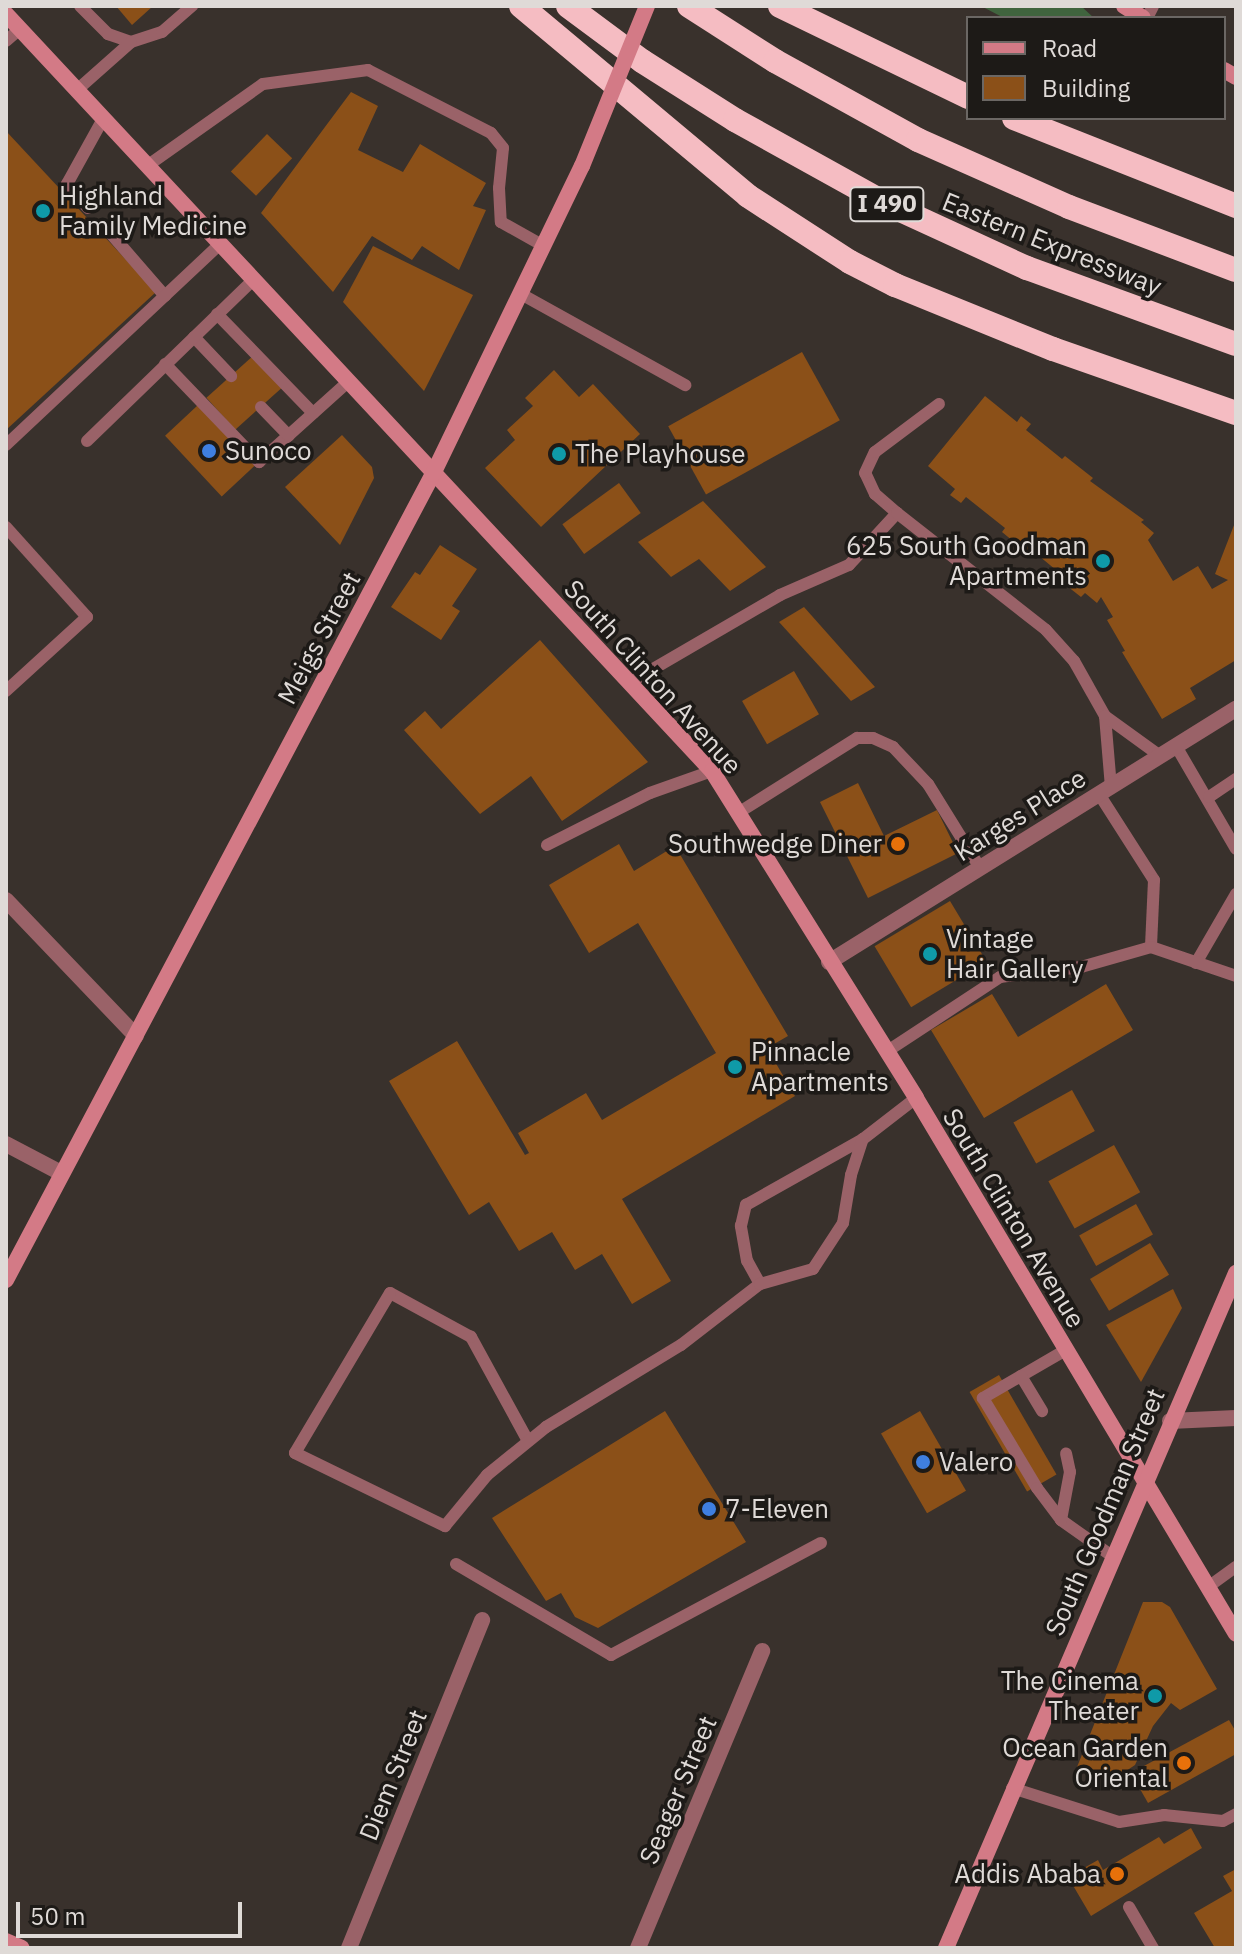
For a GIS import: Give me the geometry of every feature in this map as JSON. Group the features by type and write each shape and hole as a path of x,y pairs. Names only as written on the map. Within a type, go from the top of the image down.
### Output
{"highway":[{"path":"521,6 748,196 850,262 895,285 1053,349 1236,413"},
{"name":"Eastern Expressway","path":"568,6 642,61 735,120 881,201 1027,268 1236,344"},
{"name":"Eastern Expressway","path":"689,6 787,68 918,140 1069,207 1236,270"},
{"path":"780,6 966,96"},
{"path":"1019,120 1236,206"}],"street":[{"name":"Meigs Street","path":"6,1280 433,474 582,166 647,6"},
{"path":"1124,6 1142,16"},
{"name":"South Clinton Avenue","path":"6,14 712,771 916,1098 1064,1351 1236,1634"},
{"name":"Karges Place","path":"829,962 1236,709"},
{"path":"6,900 136,1036"},
{"path":"6,1144 61,1173"},
{"name":"South Goodman Street","path":"946,1948 1012,1788 1236,1273"},
{"path":"1170,1421 1236,1418"},
{"name":"Diem Street","path":"349,1948 482,1620"},
{"name":"Seager Street","path":"638,1948 762,1651"},
{"path":"6,1941 22,1948"}],"lane":[{"path":"80,6 108,34 131,42"},
{"path":"77,90 131,42 162,32 192,6"},
{"path":"6,41 20,29"},
{"path":"147,166 263,84 368,70 491,133 503,148 499,188 501,222 544,246"},
{"path":"88,208 67,184 103,119"},
{"path":"106,228 165,296"},
{"path":"6,445 220,244"},
{"path":"87,441 253,280"},
{"path":"521,294 685,385"},
{"path":"217,314 313,413"},
{"path":"194,337 231,376"},
{"path":"165,364 259,462 348,382"},
{"path":"939,404 875,452 865,473 875,494 1046,630 1074,661 1105,716 1160,756"},
{"path":"261,407 289,436"},
{"path":"629,683 780,595 849,565 897,513"},
{"path":"6,527 87,617 6,691"},
{"path":"1105,716 1105,790 1154,880 1151,947"},
{"path":"738,813 857,738 873,738 893,747 928,784 980,868"},
{"path":"1176,746 1209,797 1236,849"},
{"path":"547,845 650,793 712,771"},
{"path":"1209,797 1236,779"},
{"path":"1196,963 1236,894"},
{"path":"886,1052 1000,977 1081,967 1151,947 1236,976"},
{"path":"760,1284 747,1261 741,1226 746,1205 863,1139 916,1098"},
{"path":"528,1441 471,1337 390,1293 295,1453 445,1526 487,1475 528,1441 681,1345 760,1284 813,1269 843,1223 851,1175 863,1139"},
{"path":"1064,1351 983,1398 1037,1488 1061,1520 1112,1556"},
{"path":"1021,1376 1042,1411"},
{"path":"1061,1520 1070,1472 1066,1453"},
{"path":"456,1564 611,1655 821,1543"},
{"path":"1208,1587 1236,1567"},
{"path":"1012,1788 1119,1822 1164,1815 1223,1821 1236,1814"},
{"path":"1129,1907 1153,1948"}],"green space":[{"path":"981,6 1081,6 1092,16 1000,16"}],"building":[{"path":"116,6 153,6 132,25"},
{"path":"351,92 378,106 358,150 403,172 420,144 486,183 473,206 486,210 459,270 422,246 412,260 372,236 333,292 261,213"},
{"name":"Highland Family Medicine","path":"6,131 156,292 6,430"},
{"path":"267,134 292,158 256,196 231,171"},
{"path":"373,246 473,295 424,391 343,302"},
{"path":"802,352 840,420 706,494 668,426"},
{"path":"254,355 283,387 235,430 206,398"},
{"name":"The Playhouse","path":"554,370 579,397 593,384 640,434 541,527 485,468 515,440 507,430 533,406 525,398"},
{"name":"625 South Goodman Apartments","path":"985,396 1017,422 1021,416 1031,424 1026,430 1062,459 1065,456 1093,478 1090,481 1144,520 1141,522 1154,533 1148,540 1173,581 1198,566 1212,589 1228,580 1215,574 1236,520 1236,660 1190,688 1196,699 1162,719 1122,652 1125,651 1107,620 1113,617 1101,597 1097,603 1085,593 1081,597 1053,575 1056,570 1033,551 1030,555 1002,532 1005,528 966,497 961,503 950,495 955,489 928,466"},
{"name":"Sunoco","path":"198,405 255,466 222,496 165,436"},
{"path":"342,435 372,467 374,478 340,545 285,487"},
{"path":"619,483 641,513 584,554 562,524"},
{"path":"703,501 766,567 730,591 699,559 671,577 638,542"},
{"path":"440,545 477,569 452,606 460,611 441,640 391,607 415,572 420,575"},
{"path":"804,607 875,687 851,701 779,622"},
{"path":"540,640 648,762 562,821 531,776 480,814 404,730 425,711 441,729"},
{"path":"794,671 819,714 767,744 742,701"},
{"name":"Southwedge Diner","path":"858,783 884,836 937,810 958,853 868,898 820,802"},
{"name":"Pinnacle Apartments","path":"619,844 634,871 675,846 788,1036 767,1048 795,1096 622,1199 671,1281 632,1304 602,1254 575,1270 552,1232 519,1251 489,1202 469,1215 389,1081 457,1041 525,1155 529,1153 518,1133 586,1093 602,1120 716,1053 638,923 589,953 549,885"},
{"name":"Vintage Hair Gallery","path":"950,901 987,962 911,1007 875,946"},
{"path":"1106,984 1133,1030 984,1118 931,1030 992,994 1018,1037"},
{"path":"1072,1090 1095,1131 1036,1164 1013,1122"},
{"path":"1114,1145 1140,1192 1075,1229 1048,1181"},
{"path":"1136,1204 1153,1235 1096,1266 1079,1236"},
{"path":"1150,1243 1169,1275 1109,1311 1090,1279"},
{"path":"1173,1289 1182,1308 1141,1382 1106,1325"},
{"path":"999,1375 1056,1475 1027,1492 970,1392"},
{"path":"665,1411 746,1542 598,1628 575,1617 561,1593 546,1601 492,1518"},
{"name":"Valero","path":"920,1411 966,1491 927,1513 881,1434"},
{"name":"The Cinema Theater","path":"1143,1602 1162,1602 1170,1607 1217,1689 1180,1710 1171,1703 1153,1726 1135,1765 1111,1781 1077,1767"},
{"name":"Ocean Garden Oriental","path":"1229,1720 1236,1732 1236,1754 1148,1803 1131,1773"},
{"name":"Addis Ababa","path":"1191,1828 1202,1848 1091,1916 1068,1877 1098,1860 1103,1870 1159,1837 1164,1844"},
{"path":"1236,1869 1236,1948 1215,1948 1194,1913 1232,1891 1223,1876"}],"place":[{"name":"Highland Family Medicine","path":"43,211"},
{"name":"Sunoco","path":"209,451"},
{"name":"The Playhouse","path":"559,454"},
{"name":"625 South Goodman Apartments","path":"1103,561"},
{"name":"Southwedge Diner","path":"898,844"},
{"name":"Vintage Hair Gallery","path":"930,954"},
{"name":"Pinnacle Apartments","path":"735,1067"},
{"name":"Valero","path":"923,1462"},
{"name":"7-Eleven","path":"709,1509"},
{"name":"The Cinema Theater","path":"1155,1696"},
{"name":"Ocean Garden Oriental","path":"1184,1763"},
{"name":"Addis Ababa","path":"1117,1874"}]}
